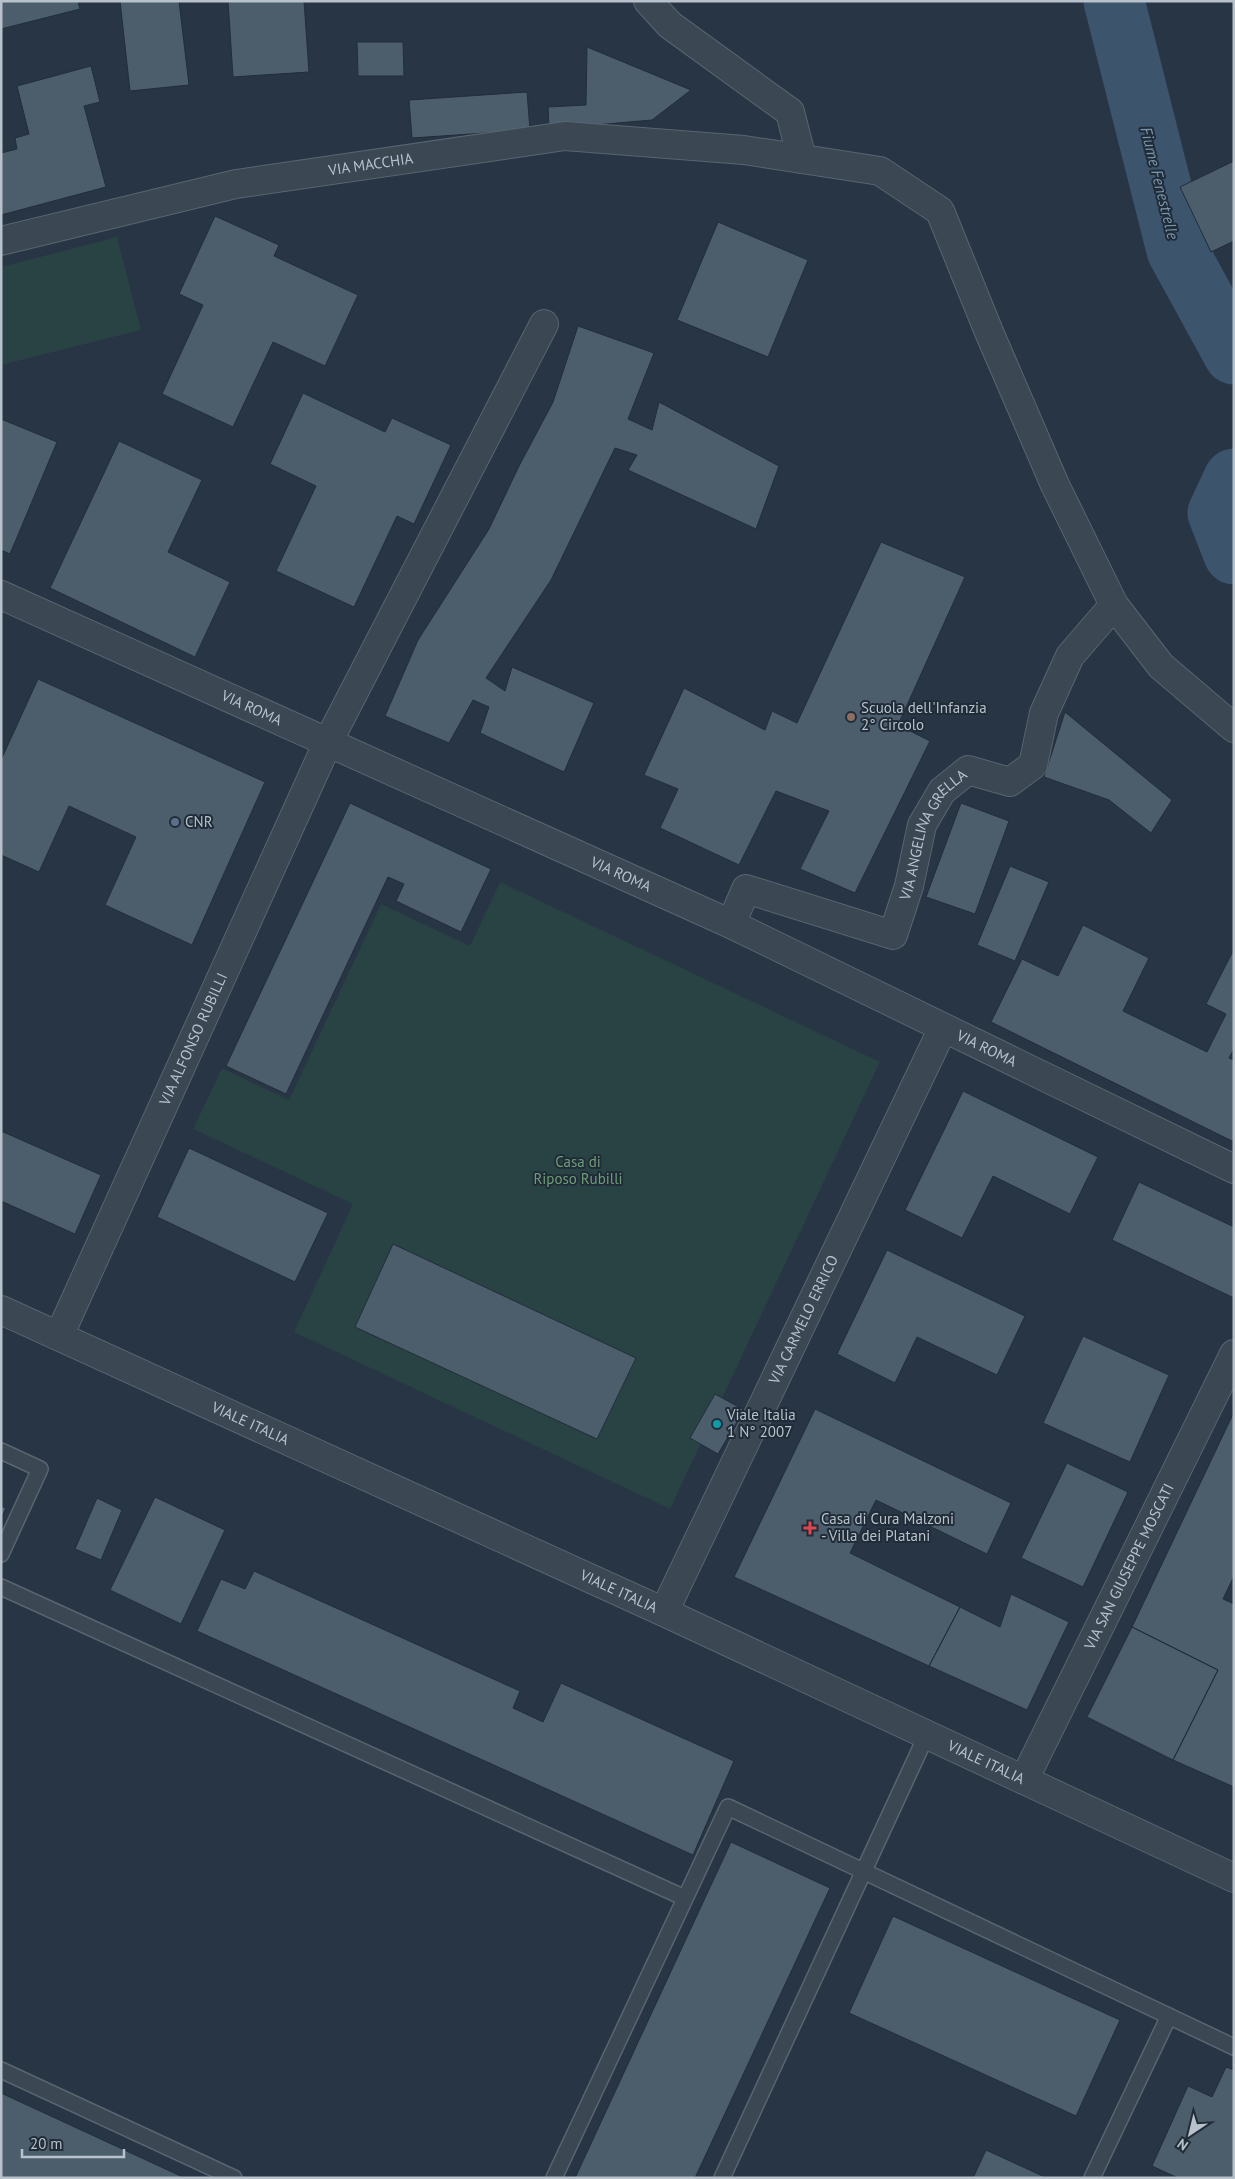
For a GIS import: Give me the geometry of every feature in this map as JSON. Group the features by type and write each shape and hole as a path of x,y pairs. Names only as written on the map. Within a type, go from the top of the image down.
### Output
{"street":[{"path":"648,1 670,25 790,112 802,159"},
{"name":"VIA MACCHIA","path":"1,241 236,184 565,136 744,150 880,171 940,211 989,332 1055,484 1114,605 1162,666 1234,728"},
{"name":"VIA ALFONSO RUBILLI","path":"59,1336 328,742 544,324"},
{"name":"VIA ROMA","path":"1,595 731,924 1234,1169"},
{"name":"VIA ANGELINA GRELLA","path":"731,924 746,889 893,935 909,886 922,825 942,791 968,770 1010,782 1033,765 1044,713 1070,656 1114,605"},
{"name":"VIA CARMELO ERRICO","path":"664,1612 942,1028"},
{"name":"VIALE ITALIA","path":"1,1310 664,1612 1234,1878"},
{"name":"VIA SAN GIUSEPPE MOSCATI","path":"1024,1780 1234,1354"}],"lane":[{"path":"1,1451 40,1469 1,1554"},
{"path":"1,1587 685,1898"},
{"path":"722,2178 926,1734"},
{"path":"554,2178 728,1807 1234,2047"},
{"path":"1092,2178 1169,2016"},
{"path":"1,2070 234,2178"}],"green space":[{"path":"117,237 141,330 1,365 1,267"},
{"name":"Casa di Riposo Rubilli","path":"500,882 880,1062 670,1509 294,1332 353,1204 193,1129 222,1068 289,1100 381,904 470,946"}],"building":[{"path":"1,1 78,1 80,9 1,29"},
{"path":"120,1 179,1 189,85 130,91"},
{"path":"228,1 304,1 309,72 233,77"},
{"path":"357,42 403,42 404,76 358,76"},
{"path":"587,47 691,90 652,120 549,129 548,107 586,105"},
{"path":"91,66 100,102 84,106 106,187 1,215 1,153 17,149 15,138 29,134 17,86"},
{"path":"527,92 530,130 412,138 409,100"},
{"path":"1234,161 1234,241 1211,252 1180,187"},
{"path":"215,216 279,245 274,256 358,295 325,366 273,342 233,427 162,394 203,305 179,294"},
{"path":"718,222 808,260 768,357 677,320"},
{"path":"578,326 654,353 628,419 652,430 659,402 779,466 756,529 628,470 637,455 615,448 551,580 486,678 505,691 512,667 594,703 564,772 480,733 489,707 473,700 449,743 385,716 418,640 489,529 519,466 553,402"},
{"path":"303,393 385,432 392,418 451,445 414,524 397,516 354,607 276,571 316,486 270,464"},
{"path":"1,419 57,442 10,554 1,550"},
{"path":"119,441 202,480 168,552 230,582 195,657 50,588"},
{"name":"Scuola dell'Infanzia 2° Circolo","path":"881,542 965,577 898,725 930,741 855,893 800,869 829,811 776,791 739,865 660,828 678,789 644,775 684,688 765,730 772,711 797,723"},
{"name":"CNR","path":"38,679 265,782 192,945 105,905 136,837 69,806 39,872 1,855 1,760"},
{"path":"1065,712 1172,800 1151,833 1109,800 1044,777"},
{"path":"350,803 491,869 461,932 396,901 404,884 388,877 286,1094 226,1066"},
{"path":"961,803 1009,821 975,914 926,897"},
{"path":"1010,866 1049,882 1015,961 977,945"},
{"path":"1083,925 1149,958 1123,1011 1207,1052 1226,1014 1206,1004 1234,949 1234,1049 1229,1058 1234,1060 1234,1142 991,1022 1022,959 1058,976"},
{"path":"963,1091 1098,1157 1070,1214 993,1176 962,1238 905,1210"},
{"path":"1,1131 101,1175 75,1234 1,1201"},
{"path":"189,1148 328,1213 295,1282 157,1217"},
{"path":"1139,1182 1234,1227 1234,1298 1112,1240"},
{"path":"393,1244 636,1358 597,1439 355,1327"},
{"path":"887,1250 1025,1316 997,1375 917,1337 895,1383 837,1354"},
{"path":"1083,1336 1169,1375 1130,1462 1043,1423"},
{"name":"Viale Italia 1 N° 2007","path":"715,1394 744,1410 718,1454 690,1438"},
{"name":"Casa di Cura Malzoni - Villa dei Platani","path":"815,1409 1011,1503 987,1554 876,1500 850,1553 960,1607 929,1666 734,1577"},
{"path":"1234,1412 1234,1576 1223,1599 1234,1604 1234,1787 1173,1760 1218,1670 1132,1627"},
{"path":"1067,1463 1128,1492 1083,1587 1021,1558"},
{"path":"155,1497 225,1530 181,1624 110,1590"},
{"path":"97,1498 122,1510 101,1560 75,1549"},
{"path":"1,1506 6,1508 1,1519"},
{"path":"254,1571 520,1691 513,1708 543,1722 561,1683 734,1761 693,1855 197,1631 221,1579 245,1589"},
{"path":"1011,1594 1069,1622 1027,1710 929,1666 960,1607 1000,1627"},
{"path":"1132,1627 1218,1670 1173,1760 1087,1717"},
{"path":"731,1842 830,1888 695,2178 575,2178"},
{"path":"893,1916 1120,2020 1076,2116 849,2013"},
{"path":"1226,2067 1234,2070 1234,2178 1178,2178 1152,2166 1188,2086 1212,2097"},
{"path":"1,2093 185,2178 1,2178"},
{"path":"986,2150 1047,2178 973,2178"}],"waterway":[{"name":"Fiume Fenestrelle","path":"1114,1 1177,250 1234,354"},
{"name":"Fiume Fenestrelle","path":"1234,479 1218,513 1234,554"}],"place":[{"name":"Scuola dell'Infanzia 2° Circolo","path":"851,717"},
{"name":"CNR","path":"175,822"},
{"name":"Viale Italia 1 N° 2007","path":"717,1424"},
{"name":"Casa di Cura Malzoni - Villa dei Platani","path":"810,1528"}]}
